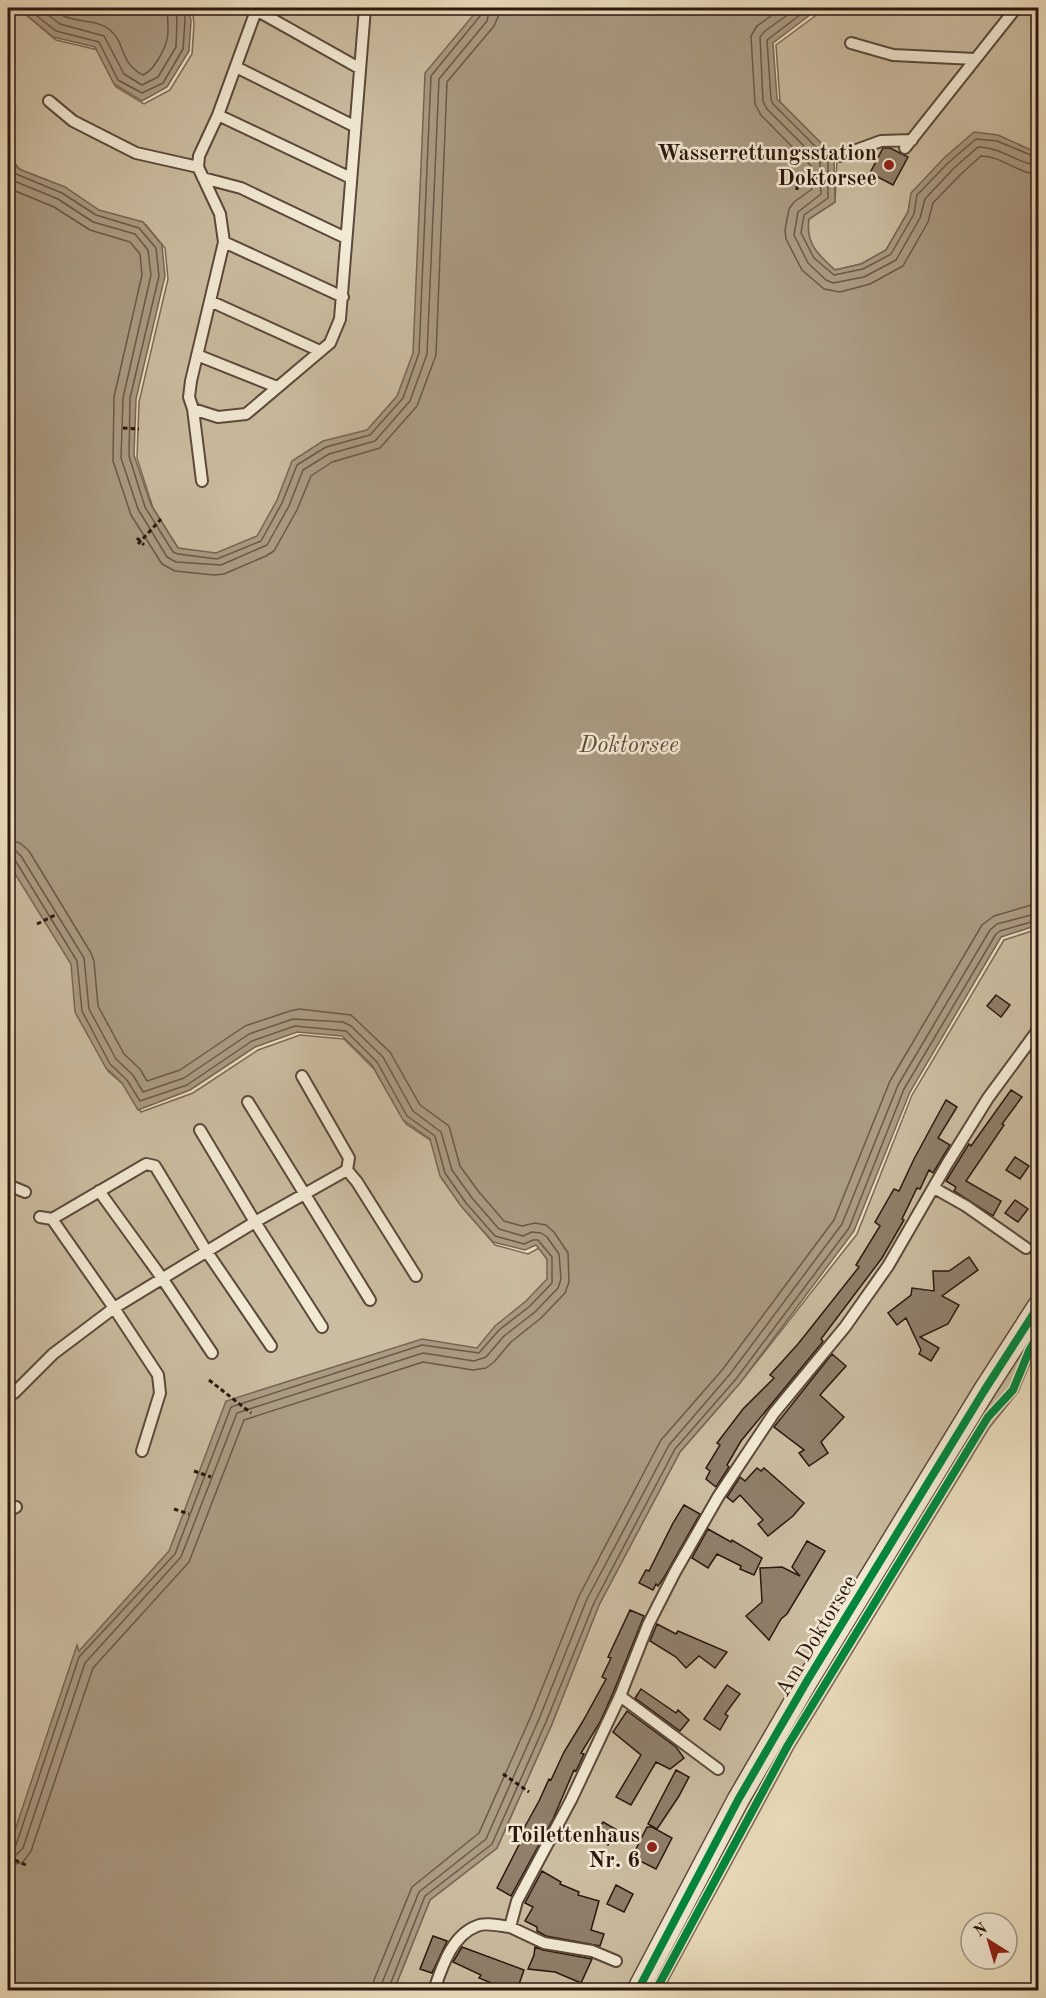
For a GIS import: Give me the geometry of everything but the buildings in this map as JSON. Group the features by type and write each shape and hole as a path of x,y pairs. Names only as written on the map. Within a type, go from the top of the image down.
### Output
{"street":[{"name":"Am Doktorsee","path":"638,1990 738,1800 807,1681 984,1391 1038,1307"}],"lane":[{"path":"193,409 218,417 246,414 330,343 340,319 343,297 354,126 365,8"},
{"path":"840,156 881,141 909,144 1016,8"},
{"path":"202,481 193,409 189,397 202,331 224,242 220,214 198,167 199,156 218,115 257,9 359,68"},
{"path":"851,43 892,56 975,59"},
{"path":"236,67 354,126"},
{"path":"49,101 73,121 136,153 198,167"},
{"path":"218,115 351,178"},
{"path":"203,178 242,188 346,238"},
{"path":"224,242 343,297"},
{"path":"210,301 320,351"},
{"path":"197,355 278,387"},
{"path":"510,1927 518,1901 571,1800 620,1696 648,1625 718,1497 774,1413 846,1327 888,1266 988,1098 1038,1030"},
{"path":"302,1076 349,1158 347,1170 417,1276"},
{"path":"248,1102 369,1300"},
{"path":"200,1130 322,1327"},
{"path":"40,1217 52,1219 146,1164 155,1166 207,1252 271,1346"},
{"path":"14,1393 53,1354 114,1308 255,1222 347,1170"},
{"path":"8,1185 25,1192"},
{"path":"934,1188 966,1206 1026,1248"},
{"path":"99,1191 162,1278 212,1353"},
{"path":"52,1219 158,1375 160,1393 142,1451"},
{"path":"620,1696 718,1769"},
{"path":"434,1990 440,1973 458,1939 478,1925 510,1927 544,1943 592,1951 616,1961"}],"path":[{"path":"797,190 797,178 841,180"},
{"path":"123,428 139,429"},
{"path":"138,544 161,519"},
{"path":"137,538 144,545"},
{"path":"37,924 55,915"},
{"path":"209,1380 251,1413"},
{"path":"194,1471 211,1477"},
{"path":"174,1509 189,1515"},
{"path":"503,1774 529,1792"},
{"path":"8,1857 28,1866"}],"shaded area":[{"path":"8,8 18,8 56,40 98,50 116,87 144,104 170,90 192,54 194,24 192,8 480,8 416,356 400,399 260,539 219,555 180,551 153,508 137,458 139,402 168,279 165,248 146,225 102,213 22,172 8,155"},
{"path":"826,8 869,8 907,14 978,13 985,8 1038,8 1038,154 912,193 908,212 886,250 861,264 835,270 814,248 808,227 809,219 835,202 837,159 780,102 776,45"},
{"path":"8,852 74,967 78,1015 108,1071 125,1086 141,1112 193,1093 258,1050 300,1035 344,1039 374,1069 406,1124 433,1142 442,1179 464,1209 495,1245 528,1254 539,1248 549,1262 550,1282 479,1351 172,1554 8,1864"},
{"path":"1038,929 1038,1344 1018,1392 989,1428 795,1746 663,1990 394,1990 430,1900 497,1848 552,1724 599,1605 680,1452 740,1383 857,1234 912,1095 1004,940"}],"water":[{"path":"18,8 189,8 191,21 189,51 167,87 142,101 114,84 95,47 53,37"},
{"name":"Doktorsee","path":"477,8 819,8 773,43 777,99 834,156 835,202 809,219 808,227 814,248 835,270 861,264 886,250 908,212 911,193 944,158 974,132 998,135 1038,153 1038,925 1001,937 910,1092 854,1231 740,1383 680,1452 599,1605 552,1724 497,1848 430,1900 394,1990 8,1990 8,1851 77,1645 79,1651 169,1551 226,1401 422,1339 477,1348 495,1326 526,1301 547,1279 547,1259 536,1245 525,1250 493,1242 461,1206 440,1176 430,1139 403,1120 372,1065 342,1036 297,1032 255,1047 190,1090 138,1110 122,1083 106,1068 75,1012 71,964 12,869 8,856 8,156 19,169 65,187 99,210 143,222 162,245 165,276 136,399 134,455 151,505 178,548 216,553 257,536 277,500 292,461 323,441 367,430 397,396 413,353 425,73"}],"cycle path":[{"path":"638,1990 738,1800 807,1681 984,1391 1038,1307"},
{"path":"656,1990 788,1745 988,1417 1013,1390 1038,1335"}],"place":[{"name":"Wasserrettungsstation Doktorsee","path":"889,165"},
{"name":"Toilettenhaus Nr. 6","path":"652,1847"}]}
